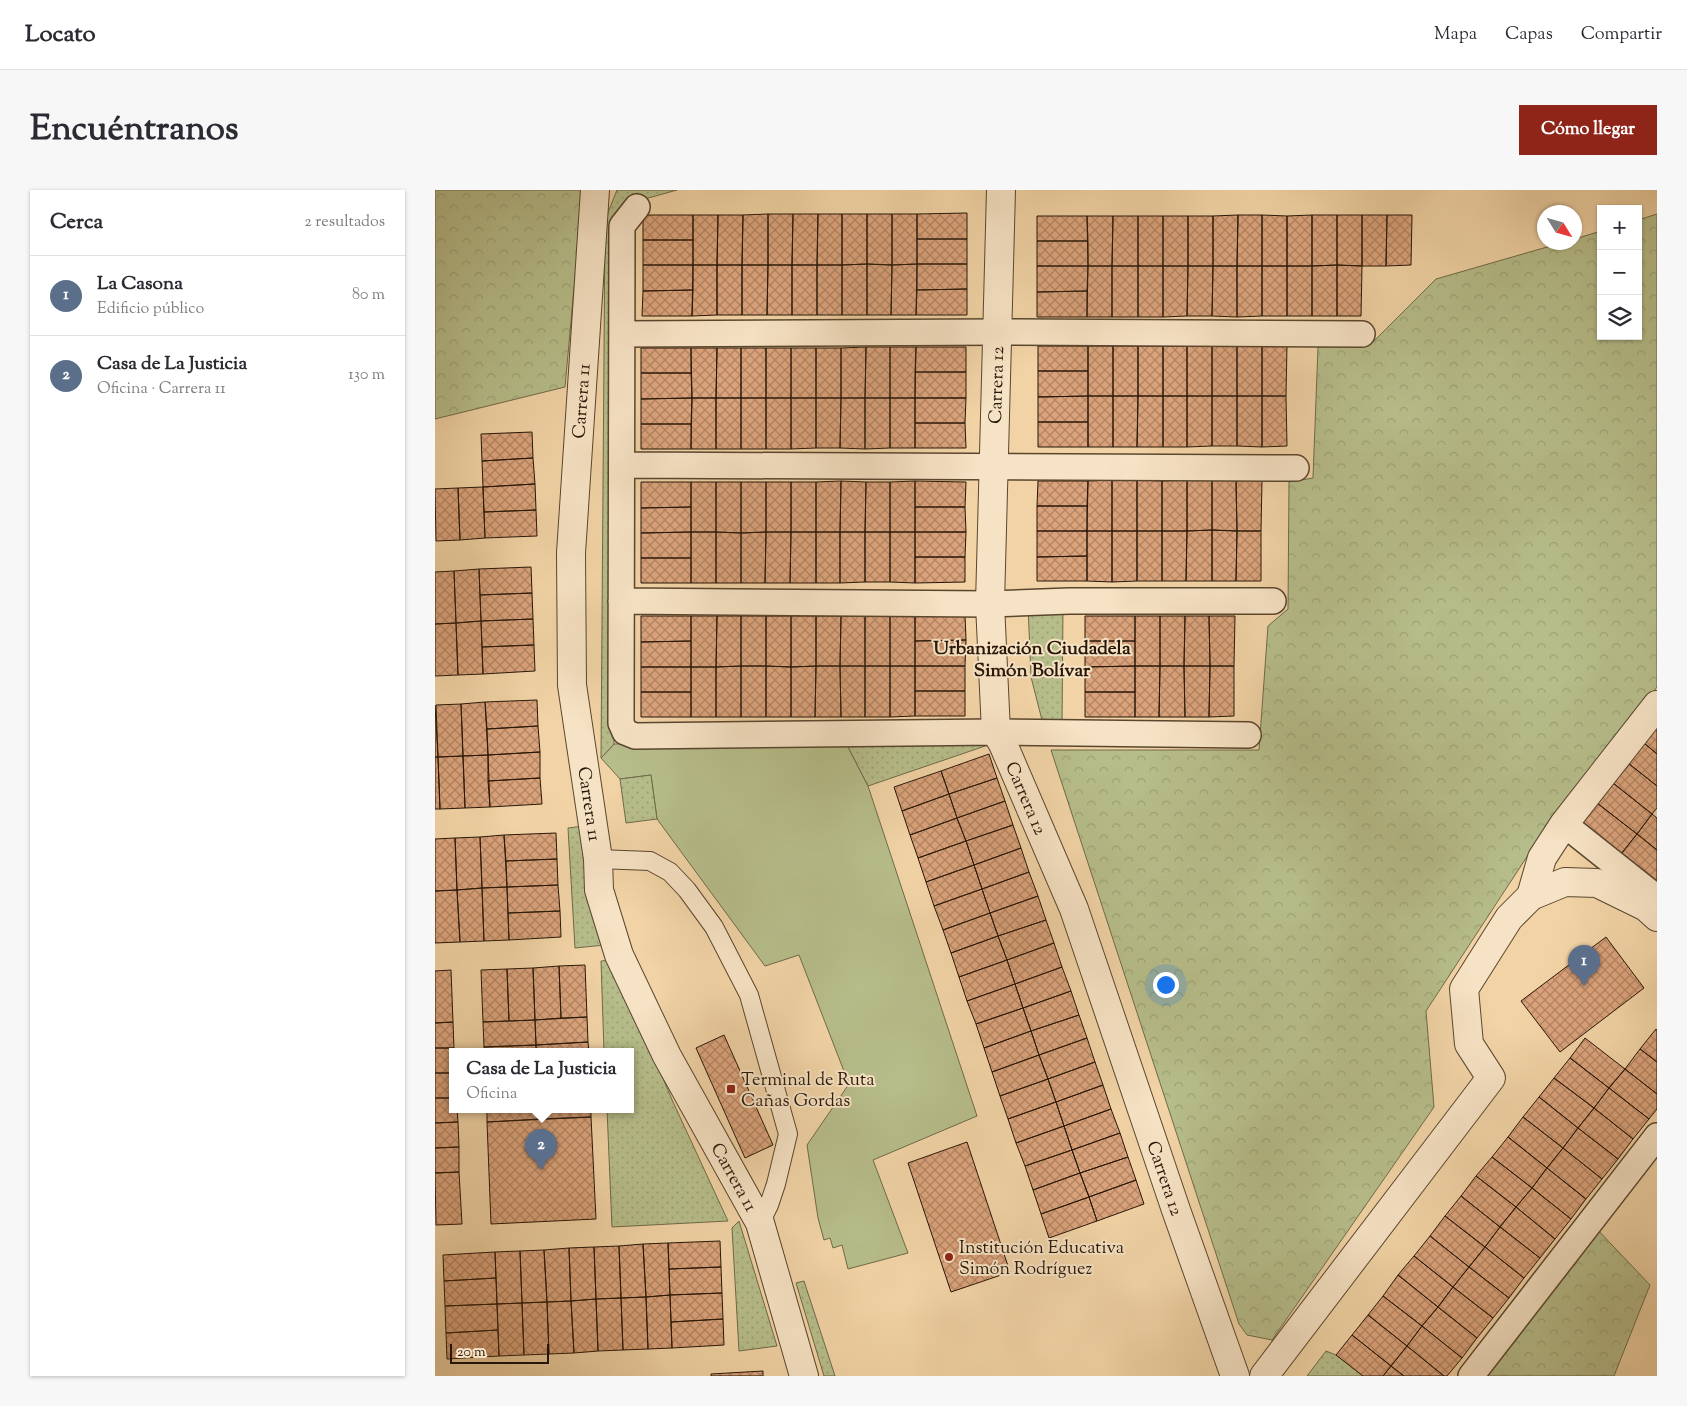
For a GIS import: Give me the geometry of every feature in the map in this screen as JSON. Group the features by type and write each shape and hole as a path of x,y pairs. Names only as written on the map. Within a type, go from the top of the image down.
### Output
{"street":[{"name":"Carrera 11","path":"595,190 571,553 572,685 598,859 599,890 619,955 667,1056 760,1223 804,1376"},
{"name":"Carrera 12","path":"1001,190 990,604 996,732 1003,744 1074,909 1176,1210 1235,1376"},
{"path":"637,207 622,226 621,723 625,732 635,736 996,732 1248,735"},
{"path":"622,334 997,332 1362,334"},
{"path":"622,465 1296,468"},
{"path":"621,601 990,604 1069,601 1273,601"},
{"path":"1531,896 1542,858 1565,824 1657,705"},
{"path":"1565,824 1657,898"},
{"path":"1264,1376 1491,1078 1469,1044 1464,989 1509,918 1531,896 1565,882 1597,883 1646,907 1657,917"},
{"path":"1471,1376 1657,1136"}],"lane":[{"path":"598,859 650,861 669,872 687,890 713,927 749,995 788,1134 776,1184 760,1223"}],"green space":[{"path":"435,190 583,190 565,387 435,419"},
{"path":"617,190 677,190 634,202 616,224 614,744 601,758 605,220"},
{"path":"1657,214 1657,687 1549,823 1426,1011 1434,1107 1272,1340 1247,1335 1239,1324 1051,750 1259,750 1268,626 1288,609 1289,482 1313,478 1318,347 1371,344 1436,279 1537,250 1582,250 1582,237 1597,232 1597,340 1642,340 1642,219"},
{"path":"1028,606 1063,606 1062,728 1044,728 1031,677"},
{"path":"844,739 868,786 977,1116 873,1160 908,1253 848,1269 842,1245 833,1248 830,1238 824,1240 818,1218 807,1145 849,1084 799,955 765,966 657,819 651,775 620,779 601,758 614,744"},
{"path":"844,739 991,744 868,786"},
{"path":"651,775 657,819 626,823 620,779"},
{"path":"584,826 614,944 575,948 568,828"},
{"path":"613,960 673,1102 728,1221 612,1227 607,1113 634,1113 634,1048 604,1048 601,961"},
{"path":"739,1221 777,1346 739,1351 732,1228"},
{"path":"1595,1227 1650,1285 1614,1376 1483,1376"},
{"path":"804,1281 835,1376 824,1376 796,1283"},
{"path":"1326,1351 1336,1355 1363,1376 1307,1376"}],"building":[{"path":"967,213 967,239 917,239 917,214"},
{"path":"768,214 793,214 792,265 768,265"},
{"path":"768,214 768,265 742,265 743,215"},
{"path":"793,214 818,214 817,265 792,265"},
{"path":"818,214 842,214 842,265 817,265"},
{"path":"842,214 867,214 867,264 842,265"},
{"path":"867,214 892,214 892,265 867,264"},
{"path":"892,214 917,214 917,264 892,265"},
{"path":"643,215 693,215 693,240 643,240"},
{"path":"693,215 718,215 717,265 693,265"},
{"path":"718,215 743,215 742,265 717,265"},
{"path":"1238,215 1262,215 1262,266 1237,266"},
{"path":"1238,215 1237,266 1213,266 1213,216"},
{"path":"1262,215 1287,216 1287,266 1262,266"},
{"path":"1312,215 1337,215 1337,265 1312,266"},
{"path":"1312,215 1312,266 1287,266 1287,216"},
{"path":"1337,215 1362,215 1362,266 1337,265"},
{"path":"1362,215 1387,215 1386,266 1362,266"},
{"path":"1387,215 1412,215 1411,265 1386,266"},
{"path":"1037,216 1087,216 1088,241 1037,241"},
{"path":"1087,216 1113,216 1112,266 1088,266"},
{"path":"1113,216 1138,216 1138,266 1112,266"},
{"path":"1138,216 1163,216 1163,266 1138,266"},
{"path":"1163,216 1188,216 1188,266 1163,266"},
{"path":"1188,216 1213,216 1213,266 1188,266"},
{"path":"917,239 967,239 967,264 917,264"},
{"path":"643,240 693,240 693,265 643,265"},
{"path":"1037,241 1088,241 1088,266 1037,266"},
{"path":"867,264 867,315 842,315 842,265"},
{"path":"867,264 892,265 891,315 867,315"},
{"path":"917,264 967,264 967,289 917,290"},
{"path":"917,264 916,315 891,315 892,265"},
{"path":"643,265 693,265 693,290 643,291"},
{"path":"693,265 717,265 717,315 692,316"},
{"path":"717,265 742,265 742,315 717,315"},
{"path":"742,265 768,265 767,315 742,315"},
{"path":"768,265 792,265 792,315 767,315"},
{"path":"792,265 817,265 817,315 792,315"},
{"path":"817,265 842,265 842,315 817,315"},
{"path":"1337,265 1337,316 1312,316 1312,266"},
{"path":"1337,265 1362,266 1361,316 1337,316"},
{"path":"1037,266 1088,266 1087,291 1037,292"},
{"path":"1088,266 1112,266 1112,317 1087,317"},
{"path":"1112,266 1138,266 1138,317 1112,317"},
{"path":"1138,266 1163,266 1163,317 1138,317"},
{"path":"1163,266 1188,266 1187,316 1163,317"},
{"path":"1188,266 1213,266 1212,316 1187,316"},
{"path":"1213,266 1237,266 1237,317 1212,316"},
{"path":"1237,266 1262,266 1262,316 1237,317"},
{"path":"1262,266 1287,266 1287,316 1262,316"},
{"path":"1287,266 1312,266 1312,316 1287,316"},
{"path":"967,289 967,315 916,315 917,290"},
{"path":"693,290 692,316 642,316 643,291"},
{"path":"1087,291 1087,317 1037,317 1037,292"},
{"path":"1212,345 1237,346 1237,396 1212,396"},
{"path":"1212,345 1212,396 1187,396 1187,346"},
{"path":"1262,345 1262,396 1237,396 1237,346"},
{"path":"1262,345 1287,345 1286,396 1262,396"},
{"path":"1038,346 1088,346 1088,371 1038,371"},
{"path":"1088,346 1113,346 1113,396 1088,396"},
{"path":"1113,346 1138,346 1138,396 1113,396"},
{"path":"1138,346 1163,346 1163,396 1138,396"},
{"path":"1163,346 1187,346 1187,396 1163,396"},
{"path":"866,347 865,398 841,398 841,348"},
{"path":"866,347 890,347 890,398 865,398"},
{"path":"890,347 916,347 915,398 890,398"},
{"path":"916,347 966,347 966,372 915,372"},
{"path":"641,348 691,348 691,373 641,373"},
{"path":"691,348 717,348 716,398 692,398"},
{"path":"717,348 741,348 741,398 716,398"},
{"path":"741,348 766,348 766,398 741,398"},
{"path":"766,348 791,348 791,398 766,398"},
{"path":"791,348 816,348 816,398 791,398"},
{"path":"816,348 841,348 841,398 816,398"},
{"path":"1038,371 1088,371 1088,396 1038,397"},
{"path":"915,372 966,372 966,398 915,398"},
{"path":"641,373 691,373 692,398 641,399"},
{"path":"1088,396 1088,422 1038,422 1038,397"},
{"path":"1088,396 1113,396 1113,447 1088,447"},
{"path":"1113,396 1138,396 1137,447 1113,447"},
{"path":"1138,396 1163,396 1163,447 1137,447"},
{"path":"1163,396 1187,396 1187,447 1163,447"},
{"path":"1187,396 1212,396 1212,446 1187,447"},
{"path":"1212,396 1237,396 1237,446 1212,446"},
{"path":"1237,396 1262,396 1262,447 1237,446"},
{"path":"1262,396 1286,396 1287,446 1262,447"},
{"path":"692,398 691,424 641,424 641,399"},
{"path":"692,398 716,398 716,449 691,449"},
{"path":"716,398 741,398 741,449 716,449"},
{"path":"741,398 766,398 766,449 741,449"},
{"path":"766,398 791,398 791,449 766,449"},
{"path":"791,398 816,398 816,448 791,449"},
{"path":"816,398 841,398 840,448 816,448"},
{"path":"841,398 865,398 865,449 840,448"},
{"path":"865,398 890,398 890,448 865,449"},
{"path":"890,398 915,398 915,448 890,448"},
{"path":"915,398 966,398 965,423 915,423"},
{"path":"1038,422 1088,422 1088,447 1038,447"},
{"path":"915,423 965,423 966,448 915,448"},
{"path":"641,424 691,424 691,449 641,449"},
{"path":"532,432 533,458 482,461 481,434"},
{"path":"533,458 535,484 483,487 482,461"},
{"path":"1112,480 1137,480 1137,531 1112,531"},
{"path":"1112,480 1112,531 1087,531 1088,481"},
{"path":"1137,480 1162,481 1162,531 1137,531"},
{"path":"1187,480 1187,531 1162,531 1162,481"},
{"path":"1187,480 1212,480 1212,530 1187,531"},
{"path":"1212,480 1236,480 1237,531 1212,530"},
{"path":"1236,480 1262,480 1261,531 1237,531"},
{"path":"841,481 866,482 865,532 840,532"},
{"path":"841,481 840,532 816,532 816,482"},
{"path":"915,481 966,482 965,507 915,507"},
{"path":"915,481 915,532 890,532 890,482"},
{"path":"1038,481 1088,481 1087,506 1037,506"},
{"path":"641,482 691,482 691,507 641,508"},
{"path":"691,482 716,482 716,532 691,532"},
{"path":"716,482 741,482 741,533 716,532"},
{"path":"741,482 766,482 766,532 741,533"},
{"path":"766,482 791,482 791,532 766,532"},
{"path":"791,482 816,482 816,532 791,532"},
{"path":"866,482 890,482 890,532 865,532"},
{"path":"535,484 536,510 484,512 483,487"},
{"path":"483,487 485,538 460,540 458,488"},
{"path":"458,488 460,540 436,541 435,489"},
{"path":"1037,506 1087,506 1087,531 1037,531"},
{"path":"691,507 691,532 641,533 641,508"},
{"path":"915,507 965,507 966,532 915,532"},
{"path":"536,510 537,536 485,538 484,512"},
{"path":"1212,530 1237,531 1236,581 1212,581"},
{"path":"1212,530 1212,581 1186,581 1187,531"},
{"path":"1037,531 1087,531 1087,556 1037,557"},
{"path":"1087,531 1112,531 1112,582 1087,581"},
{"path":"1112,531 1137,531 1137,581 1112,582"},
{"path":"1137,531 1162,531 1162,581 1137,581"},
{"path":"1162,531 1187,531 1186,581 1162,581"},
{"path":"1237,531 1261,531 1261,581 1236,581"},
{"path":"691,532 691,558 641,558 641,533"},
{"path":"691,532 716,532 716,583 691,583"},
{"path":"716,532 741,533 741,583 716,583"},
{"path":"766,532 765,583 741,583 741,533"},
{"path":"766,532 791,532 790,583 765,583"},
{"path":"791,532 816,532 816,583 790,583"},
{"path":"816,532 840,532 840,583 816,583"},
{"path":"840,532 865,532 865,582 840,583"},
{"path":"865,532 890,532 890,582 865,582"},
{"path":"890,532 915,532 915,583 890,582"},
{"path":"915,532 966,532 965,557 915,557"},
{"path":"1087,556 1087,581 1037,581 1037,557"},
{"path":"915,557 965,557 965,582 915,583"},
{"path":"641,558 691,558 691,583 641,583"},
{"path":"531,567 532,593 480,595 479,569"},
{"path":"479,569 481,621 456,623 454,571"},
{"path":"454,571 456,623 435,624 435,572"},
{"path":"532,593 533,619 481,621 480,595"},
{"path":"890,615 890,666 865,666 865,616"},
{"path":"890,615 915,616 915,666 890,666"},
{"path":"965,615 966,640 915,641 915,616"},
{"path":"641,616 691,616 691,641 641,642"},
{"path":"691,616 717,616 716,667 691,667"},
{"path":"717,616 741,616 741,666 716,667"},
{"path":"741,616 766,616 766,666 741,666"},
{"path":"766,616 791,616 791,667 766,666"},
{"path":"791,616 816,616 816,666 791,667"},
{"path":"816,616 841,616 840,666 816,666"},
{"path":"841,616 865,616 865,666 840,666"},
{"path":"1085,616 1135,616 1135,641 1085,641"},
{"path":"1135,616 1160,616 1160,666 1135,666"},
{"path":"1160,616 1185,616 1184,666 1160,666"},
{"path":"1185,616 1209,616 1210,666 1184,666"},
{"path":"1209,616 1235,616 1234,666 1210,666"},
{"path":"533,619 534,645 482,647 481,621"},
{"path":"481,621 483,674 458,675 456,623"},
{"path":"456,623 458,675 435,676 435,624"},
{"path":"966,640 965,666 915,666 915,641"},
{"path":"691,641 691,667 641,667 641,642"},
{"path":"1085,641 1135,641 1135,666 1085,667"},
{"path":"534,645 535,671 483,674 482,647"},
{"path":"741,666 766,666 766,717 741,717"},
{"path":"741,666 741,717 716,717 716,667"},
{"path":"766,666 791,667 791,717 766,717"},
{"path":"816,666 840,666 841,717 815,717"},
{"path":"816,666 815,717 791,717 791,667"},
{"path":"840,666 865,666 865,717 841,717"},
{"path":"865,666 890,666 890,717 865,717"},
{"path":"890,666 915,666 915,716 890,717"},
{"path":"915,666 965,666 965,691 915,691"},
{"path":"1135,666 1135,692 1085,692 1085,667"},
{"path":"1135,666 1160,666 1159,717 1135,717"},
{"path":"1160,666 1184,666 1185,717 1159,717"},
{"path":"1184,666 1210,666 1209,717 1185,717"},
{"path":"1210,666 1234,666 1234,716 1209,717"},
{"path":"641,667 691,667 691,692 641,692"},
{"path":"691,667 716,667 716,717 691,717"},
{"path":"915,691 965,691 965,716 915,716"},
{"path":"641,692 691,692 691,717 641,717"},
{"path":"1085,692 1135,692 1135,717 1085,717"},
{"path":"537,700 538,726 487,729 485,702"},
{"path":"485,702 488,755 463,756 461,704"},
{"path":"461,704 463,756 438,757 436,705"},
{"path":"435,705 438,757 435,757"},
{"path":"538,726 540,752 488,755 487,729"},
{"path":"1657,727 1657,754 1644,743"},
{"path":"1644,743 1657,754 1657,786 1628,763"},
{"path":"540,752 540,778 488,781 488,755"},
{"path":"989,754 997,778 949,794 941,771"},
{"path":"488,755 490,807 465,808 463,756"},
{"path":"463,756 465,808 440,809 438,757"},
{"path":"435,757 438,757 440,809 435,809"},
{"path":"1628,763 1657,786 1657,808 1652,814 1613,783"},
{"path":"941,771 949,794 902,811 894,787"},
{"path":"540,778 542,804 490,807 488,781"},
{"path":"997,778 1005,801 957,818 949,794"},
{"path":"1613,783 1652,814 1637,834 1597,803"},
{"path":"949,794 957,818 910,835 902,811"},
{"path":"1005,801 1013,825 966,841 957,818"},
{"path":"1597,803 1637,834 1621,854 1582,823"},
{"path":"1652,814 1657,818 1657,850 1637,834"},
{"path":"957,818 966,841 918,858 910,835"},
{"path":"1013,825 1021,848 974,865 966,841"},
{"path":"556,833 557,859 506,861 504,835"},
{"path":"1637,834 1657,850 1657,882 1621,854"},
{"path":"504,835 507,887 482,888 480,837"},
{"path":"480,837 482,888 457,890 455,838"},
{"path":"455,838 457,890 435,891 435,839"},
{"path":"966,841 974,865 926,882 918,858"},
{"path":"1021,848 1029,872 982,889 974,865"},
{"path":"557,859 558,885 507,887 506,861"},
{"path":"974,865 982,889 934,906 926,882"},
{"path":"1029,872 1038,896 990,913 982,889"},
{"path":"558,885 560,911 508,913 507,887"},
{"path":"507,887 509,940 484,941 482,888"},
{"path":"482,888 484,941 460,942 457,890"},
{"path":"982,889 990,913 943,930 934,906"},
{"path":"457,890 460,942 435,943 435,891"},
{"path":"1038,896 1046,920 998,936 990,913"},
{"path":"560,911 561,937 509,940 508,913"},
{"path":"990,913 998,936 951,953 943,930"},
{"path":"1046,920 1054,943 1007,960 998,936"},
{"path":"998,936 1007,960 959,977 951,953"},
{"path":"1606,937 1644,988 1560,1052 1521,1001"},
{"path":"1054,943 1062,967 1015,984 1007,960"},
{"path":"1007,960 1015,984 967,1001 959,977"},
{"path":"585,965 587,1017 561,1018 559,966"},
{"path":"559,966 561,1018 535,1020 533,968"},
{"path":"1062,967 1071,991 1023,1008 1015,984"},
{"path":"533,968 535,1020 509,1021 507,969"},
{"path":"507,969 509,1021 483,1022 481,970"},
{"path":"451,970 453,1022 435,1023 435,971"},
{"path":"1015,984 1023,1008 976,1024 967,1001"},
{"path":"1071,991 1079,1015 1031,1031 1023,1008"},
{"path":"1023,1008 1031,1031 984,1048 976,1024"},
{"path":"1079,1015 1087,1038 1039,1055 1031,1031"},
{"path":"587,1017 588,1042 536,1045 535,1020"},
{"path":"535,1020 536,1045 484,1047 483,1022"},
{"path":"453,1022 454,1048 435,1048 435,1023"},
{"path":"1657,1030 1657,1062 1640,1049"},
{"path":"1031,1031 1039,1055 992,1072 984,1048"},
{"name":"Terminal de Ruta Cañas Gordas","path":"724,1035 773,1145 745,1158 696,1048"},
{"path":"1087,1038 1095,1062 1048,1079 1039,1055"},
{"path":"1585,1038 1625,1069 1609,1088 1570,1058"},
{"path":"588,1042 589,1048 536,1048 536,1045"},
{"path":"536,1045 536,1048 484,1047"},
{"path":"435,1048 449,1048 449,1073 435,1073"},
{"path":"1640,1049 1657,1062 1657,1094 1625,1069"},
{"path":"1039,1055 1048,1079 1000,1096 992,1072"},
{"path":"1570,1058 1609,1088 1594,1108 1554,1078"},
{"path":"1095,1062 1103,1085 1056,1102 1048,1079"},
{"path":"1625,1069 1657,1094 1657,1109 1649,1119 1609,1088"},
{"path":"435,1073 449,1073 449,1098 435,1098"},
{"path":"1554,1078 1594,1108 1578,1128 1539,1097"},
{"path":"1048,1079 1056,1102 1008,1119 1000,1096"},
{"path":"1103,1085 1111,1109 1064,1126 1056,1102"},
{"path":"1609,1088 1649,1119 1633,1139 1594,1108"},
{"path":"1539,1097 1578,1128 1563,1148 1523,1117"},
{"path":"435,1098 449,1098 449,1113 457,1113 458,1122 435,1123"},
{"path":"1056,1102 1064,1126 1016,1143 1008,1119"},
{"path":"1594,1108 1633,1139 1618,1159 1578,1128"},
{"path":"1111,1109 1120,1133 1072,1150 1064,1126"},
{"path":"487,1113 539,1113 539,1119 487,1122"},
{"path":"539,1113 591,1113 591,1117 539,1119"},
{"path":"591,1117 596,1219 491,1224 487,1122"},
{"path":"1523,1117 1563,1148 1547,1168 1508,1137"},
{"path":"458,1122 459,1147 435,1148 435,1123"},
{"path":"1064,1126 1072,1150 1025,1166 1016,1143"},
{"path":"1578,1128 1618,1159 1602,1179 1563,1148"},
{"path":"1120,1133 1128,1157 1080,1173 1072,1150"},
{"path":"1508,1137 1547,1168 1532,1188 1492,1157"},
{"path":"967,1142 1010,1272 951,1292 908,1163"},
{"path":"459,1147 459,1172 435,1173 435,1148"},
{"path":"1563,1148 1602,1179 1586,1199 1547,1168"},
{"path":"1072,1150 1080,1173 1033,1190 1025,1166"},
{"path":"1128,1157 1136,1180 1089,1197 1080,1173"},
{"path":"1492,1157 1532,1188 1516,1207 1476,1176"},
{"path":"1547,1168 1586,1199 1571,1219 1532,1188"},
{"path":"459,1172 462,1224 436,1225 435,1173"},
{"path":"1080,1173 1089,1197 1041,1214 1033,1190"},
{"path":"1476,1176 1516,1207 1500,1227 1461,1196"},
{"path":"1136,1180 1144,1204 1097,1221 1089,1197"},
{"path":"1532,1188 1571,1219 1555,1239 1516,1207"},
{"path":"1461,1196 1500,1227 1485,1247 1445,1216"},
{"path":"1089,1197 1097,1221 1049,1238 1041,1214"},
{"path":"1516,1207 1555,1239 1540,1258 1500,1227"},
{"path":"1445,1216 1485,1247 1469,1267 1430,1236"},
{"path":"1500,1227 1540,1258 1524,1278 1485,1247"},
{"path":"1430,1236 1469,1267 1453,1287 1414,1256"},
{"path":"720,1241 721,1267 669,1269 668,1243"},
{"path":"668,1243 670,1295 646,1297 643,1244"},
{"path":"643,1244 646,1297 621,1298 619,1246"},
{"path":"619,1246 621,1298 596,1299 594,1247"},
{"path":"594,1247 596,1299 571,1301 569,1248"},
{"path":"1485,1247 1524,1278 1509,1298 1469,1267"},
{"path":"569,1248 571,1301 547,1302 544,1250"},
{"path":"544,1250 547,1302 522,1303 520,1251"},
{"path":"520,1251 522,1303 497,1304 495,1252"},
{"path":"495,1252 496,1278 444,1281 443,1255"},
{"path":"1414,1256 1453,1287 1438,1307 1398,1275"},
{"path":"721,1267 722,1293 670,1295 669,1269"},
{"path":"1469,1267 1509,1298 1493,1318 1453,1287"},
{"path":"1398,1275 1438,1307 1422,1326 1383,1296"},
{"path":"496,1278 497,1304 445,1306 444,1281"},
{"path":"1453,1287 1493,1318 1477,1338 1438,1307"},
{"path":"722,1293 723,1319 671,1322 670,1295"},
{"path":"670,1295 672,1348 648,1349 646,1297"},
{"path":"1383,1296 1422,1326 1407,1346 1368,1315"},
{"path":"646,1297 648,1349 623,1350 621,1298"},
{"path":"621,1298 623,1350 598,1351 596,1299"},
{"path":"596,1299 598,1351 574,1353 571,1301"},
{"path":"571,1301 574,1353 549,1354 547,1302"},
{"path":"547,1302 549,1354 524,1355 522,1303"},
{"path":"522,1303 524,1355 499,1356 497,1304"},
{"path":"497,1304 498,1330 446,1333 445,1306"},
{"path":"1438,1307 1477,1338 1462,1358 1422,1326"},
{"path":"1368,1315 1407,1346 1391,1366 1352,1335"},
{"path":"723,1319 724,1345 672,1348 671,1322"},
{"path":"1422,1326 1462,1358 1447,1376 1444,1376 1407,1346"},
{"path":"498,1330 499,1356 447,1359 446,1333"},
{"path":"1352,1335 1391,1366 1383,1376 1363,1376 1336,1355"},
{"path":"1407,1346 1444,1376 1404,1376 1391,1366"},
{"path":"1391,1366 1404,1376 1383,1376"},
{"path":"763,1371 763,1376 711,1376 711,1374"}],"place":[{"name":"La Casona","path":"1584,986"},
{"name":"Terminal de Ruta Cañas Gordas","path":"731,1089"},
{"name":"Casa de La Justicia","path":"541,1170"},
{"name":"Institución Educativa Simón Rodríguez","path":"949,1257"}],"district":[{"name":"Urbanización Ciudadela Simón Bolívar","path":"1032,658"}]}
